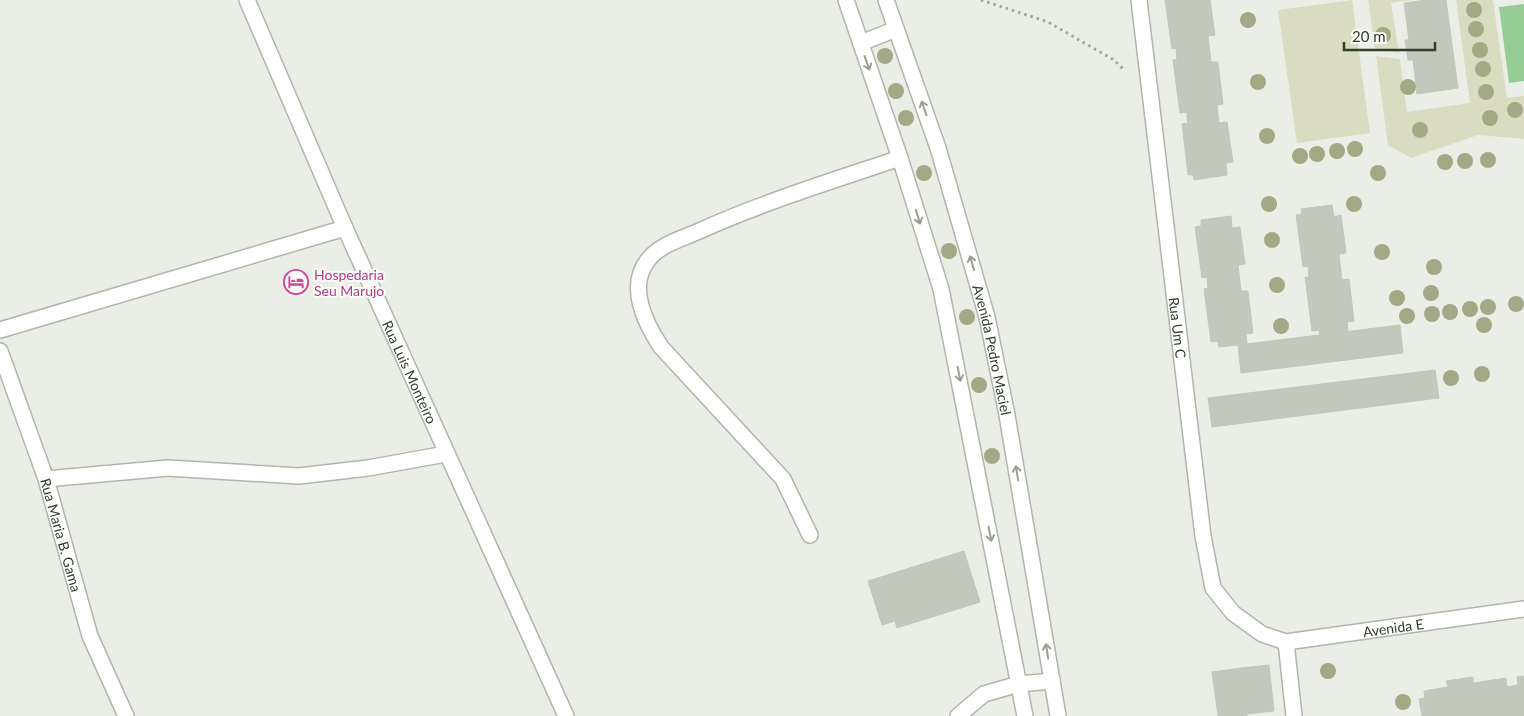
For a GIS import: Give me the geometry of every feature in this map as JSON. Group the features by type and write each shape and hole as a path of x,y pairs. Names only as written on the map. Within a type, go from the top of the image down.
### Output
{"street":[{"name":"Rua Luis Monteiro","path":"247,0 345,228 566,716"},
{"path":"846,0 900,158 941,289 1024,716"},
{"name":"Avenida Pedro Maciel","path":"886,0 938,148 988,317 1009,425 1058,716"},
{"name":"Rua Um C","path":"1138,0 1204,536 1213,588 1233,613 1262,634"},
{"path":"861,43 896,29"},
{"path":"810,535 783,479 661,347 647,326 640,302 639,277 648,259 665,247 764,203 900,158"},
{"path":"0,330 345,228"},
{"name":"Rua Maria B. Gama","path":"0,351 46,479 90,636 126,716"},
{"path":"46,479 168,468 299,476 368,468 446,454"},
{"name":"Avenida E","path":"1262,634 1286,642 1524,609"},
{"path":"1286,642 1294,716"},
{"path":"958,716 984,694 1019,684 1052,681"}],"path":[{"path":"981,0 1048,22 1114,60 1148,93"}],"shaded area":[{"path":"1352,0 1370,133 1297,143 1278,10"},
{"path":"1368,0 1412,0 1391,3 1399,53 1375,49"},
{"path":"1456,0 1493,0 1507,98 1524,96 1524,139 1478,135 1411,158 1388,145 1376,56 1400,59 1407,112 1470,103"},
{"path":"1524,4 1524,81 1509,83 1499,7"}],"building":[{"path":"1165,0 1210,0 1215,35 1208,36 1211,62 1218,62 1223,104 1217,105 1218,114 1187,118 1187,112 1180,113 1173,60 1177,59 1176,48 1172,49"},
{"path":"1446,0 1458,88 1417,94 1413,60 1408,60 1405,40 1409,40 1404,3"},
{"path":"1218,114 1219,123 1227,122 1233,162 1226,163 1227,175 1194,180 1193,175 1188,175 1182,124 1188,123 1187,118"},
{"path":"1332,205 1334,217 1341,215 1346,253 1339,254 1342,280 1349,279 1354,321 1347,322 1348,331 1320,335 1319,330 1312,331 1305,277 1309,277 1308,266 1303,267 1296,215 1302,214 1301,209"},
{"path":"1231,216 1232,228 1240,227 1245,264 1238,265 1241,291 1248,291 1253,333 1246,334 1247,344 1219,347 1218,341 1211,342 1204,289 1208,288 1207,277 1202,278 1195,227 1201,226 1201,220"},
{"path":"1400,325 1403,353 1241,373 1238,345"},
{"path":"1435,370 1439,398 1212,427 1208,398"},
{"path":"964,551 980,602 897,628 895,621 882,625 868,581"},
{"path":"1269,665 1274,711 1247,714 1241,668"},
{"path":"1241,668 1247,716 1218,716 1212,672"},
{"path":"1524,676 1524,716 1516,716 1512,686 1518,685 1517,677"},
{"path":"1473,677 1473,683 1506,678 1507,687 1512,686 1516,716 1422,716 1419,699 1425,698 1424,691 1448,687 1446,681"}],"place":[{"name":"Hospedaria Seu Marujo","path":"296,282"}]}
